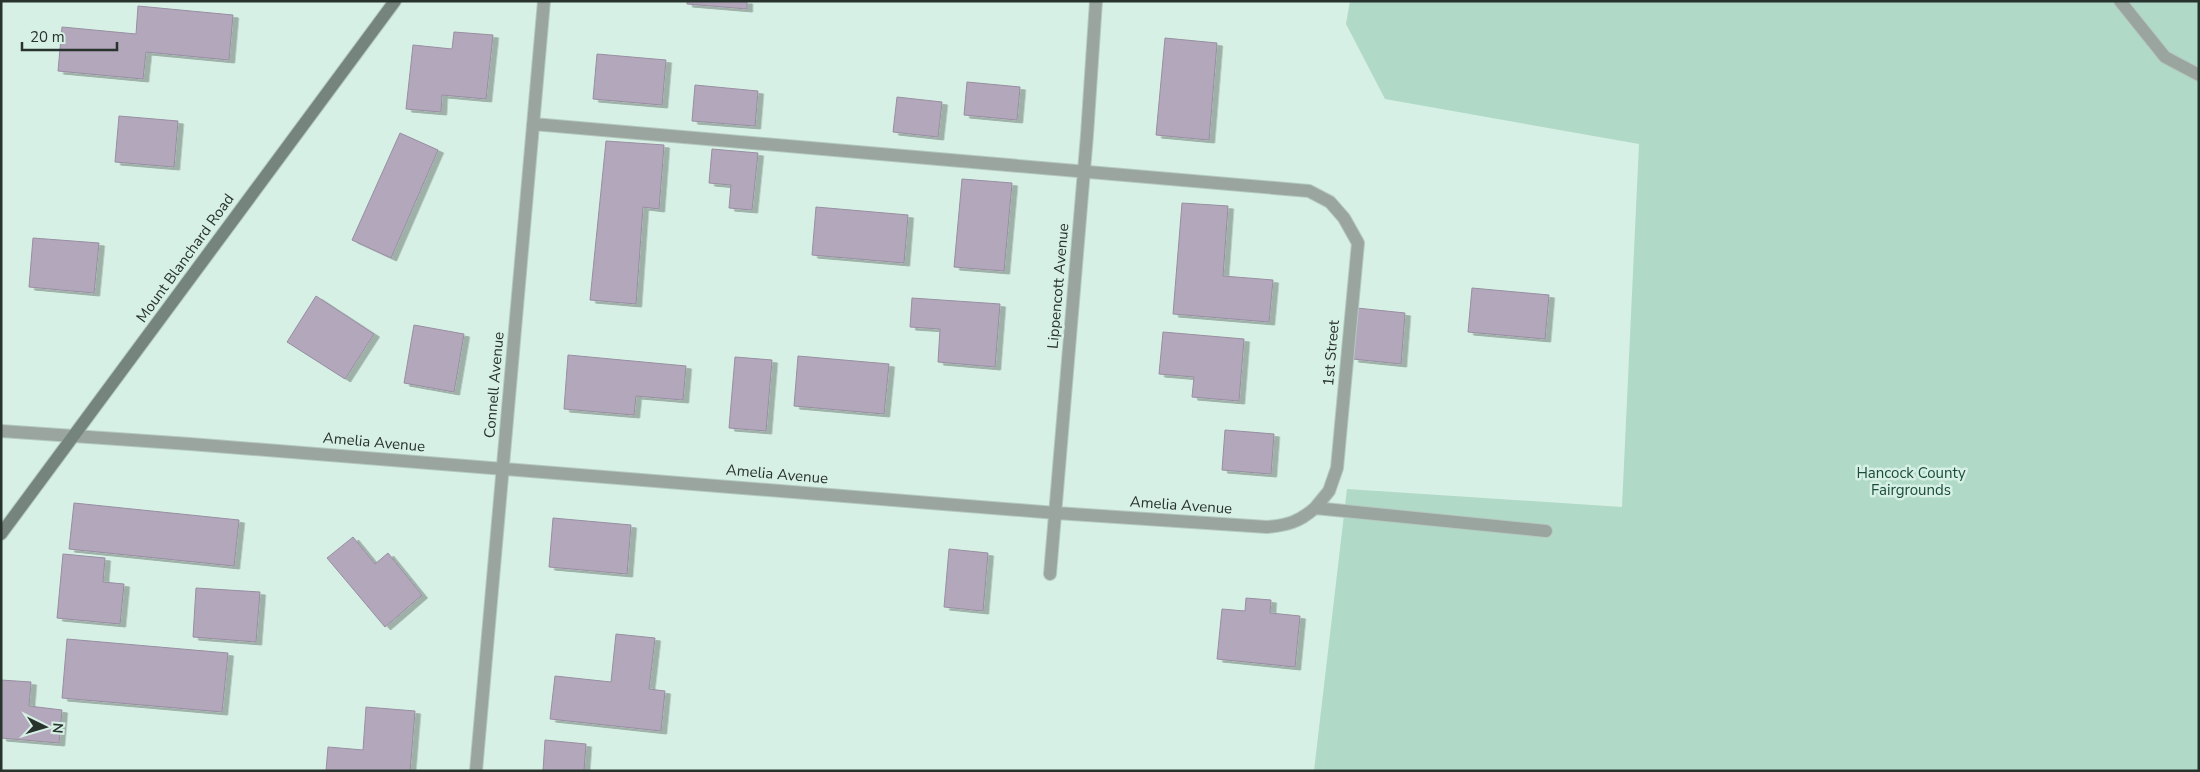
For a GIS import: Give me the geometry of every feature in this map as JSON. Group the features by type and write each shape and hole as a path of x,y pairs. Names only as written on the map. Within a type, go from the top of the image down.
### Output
{"main road":[{"name":"Mount Blanchard Road","path":"1,534 395,1"}],"street":[{"name":"Connell Avenue","path":"476,771 544,1"},
{"name":"Lippencott Avenue","path":"1050,574 1084,172 1096,1"},
{"path":"2120,1 2165,57 2199,75"},
{"path":"533,124 1084,172"},
{"name":"1st Street","path":"1084,172 1309,191 1330,202 1344,218 1358,242 1337,468 1329,491 1315,508"},
{"name":"Amelia Avenue","path":"1,431 190,444 1056,513 1267,527 1282,526 1302,520 1315,508"},
{"path":"1315,508 1546,531"}],"green space":[{"name":"Hancock County Fairgrounds","path":"1350,1 2199,1 2199,771 1314,771 1347,489 1622,507 1639,144 1385,99 1346,24"}],"building":[{"path":"687,1 747,1 747,9 687,4"},
{"path":"138,6 233,15 229,60 146,52 143,79 58,71 62,27 136,34"},
{"path":"454,32 493,35 486,99 442,95 441,112 406,109 413,45 452,49"},
{"path":"1165,38 1217,43 1209,140 1156,135"},
{"path":"597,54 666,60 662,105 593,99"},
{"path":"967,82 1020,87 1017,120 964,115"},
{"path":"695,85 758,91 755,126 692,121"},
{"path":"897,97 942,102 938,137 893,132"},
{"path":"119,116 178,121 174,167 115,162"},
{"path":"400,133 438,150 391,258 352,240"},
{"path":"606,141 664,145 659,209 643,207 636,304 590,300"},
{"path":"712,149 758,153 752,210 729,208 731,185 709,183"},
{"path":"962,179 1012,183 1004,271 954,267"},
{"path":"1182,203 1228,206 1223,276 1273,280 1269,322 1173,314"},
{"path":"816,207 908,215 904,263 812,255"},
{"path":"33,238 99,243 94,293 29,287"},
{"path":"1472,288 1549,295 1545,339 1468,332"},
{"path":"316,296 374,334 345,379 287,342"},
{"path":"912,298 1000,304 995,367 938,362 940,329 910,327"},
{"path":"1357,308 1405,313 1401,364 1353,359"},
{"path":"414,325 464,334 454,392 404,383"},
{"path":"1163,332 1244,339 1239,401 1192,397 1194,377 1159,374"},
{"path":"568,355 686,366 683,400 636,396 634,415 564,409"},
{"path":"798,356 889,364 884,414 794,406"},
{"path":"735,357 772,360 766,431 729,428"},
{"path":"1225,430 1274,434 1271,474 1222,470"},
{"path":"74,503 239,520 234,566 69,549"},
{"path":"553,518 631,525 627,574 549,567"},
{"path":"353,537 375,564 388,553 422,595 385,627 327,558"},
{"path":"949,549 988,553 983,611 944,607"},
{"path":"63,554 105,558 103,582 124,584 120,624 57,618"},
{"path":"196,588 260,592 256,642 193,637"},
{"path":"1246,598 1271,600 1270,613 1300,616 1295,667 1217,659 1222,609 1245,611"},
{"path":"616,634 655,638 649,689 665,691 661,731 550,719 555,676 611,682"},
{"path":"67,639 228,653 222,712 62,698"},
{"path":"1,680 31,682 29,706 62,710 59,743 1,738"},
{"path":"366,707 415,711 410,771 326,771 328,747 363,750"},
{"path":"545,740 586,744 584,771 543,771"}]}
